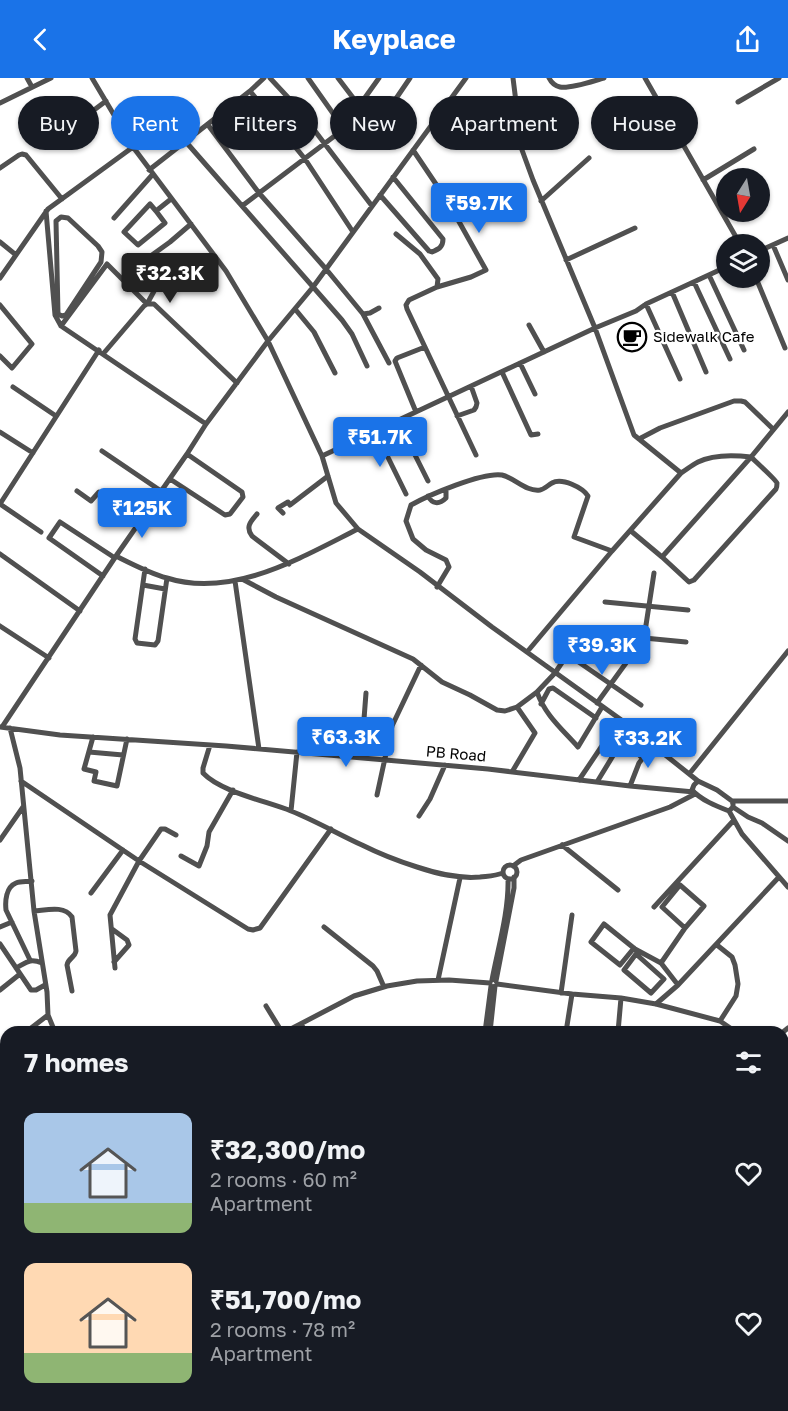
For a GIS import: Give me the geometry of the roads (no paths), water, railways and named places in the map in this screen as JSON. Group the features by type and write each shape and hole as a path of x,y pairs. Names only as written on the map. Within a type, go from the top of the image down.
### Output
{"street":[{"path":"27,78 32,87"},
{"path":"0,103 51,78"},
{"path":"92,78 111,110"},
{"path":"200,131 264,78"},
{"path":"270,78 296,106 372,206"},
{"path":"308,78 330,109"},
{"path":"339,78 352,96"},
{"path":"366,96 379,78"},
{"path":"397,96 410,78"},
{"path":"452,96 466,78"},
{"path":"513,78 515,96"},
{"path":"549,78 560,87 584,84 604,78"},
{"path":"645,78 734,234"},
{"path":"738,102 779,78"},
{"path":"250,91 305,159 353,232"},
{"path":"99,106 106,101"},
{"path":"208,125 259,193 363,314 389,363"},
{"path":"417,144 429,127"},
{"path":"242,206 330,140"},
{"path":"703,180 754,149"},
{"path":"0,278 46,211 128,150"},
{"path":"134,150 226,271 268,341 322,456 336,503 358,529 620,719 698,781 717,790 731,806 788,841"},
{"path":"114,218 151,172 177,150"},
{"path":"193,150 342,320 352,334 367,366"},
{"path":"1,727 206,424 268,341 313,287 413,150 448,201 486,270 437,287 409,300 406,304 476,455"},
{"path":"522,150 595,328 634,435 681,473"},
{"path":"0,168 19,155 26,155 62,199"},
{"path":"541,201 589,158"},
{"path":"380,195 429,251 440,248 443,239 393,177"},
{"path":"156,211 171,199"},
{"path":"150,204 156,211 165,223 138,245 124,232 150,204"},
{"path":"46,211 54,269 58,314 66,315 101,262 102,252 68,218 61,217 56,221 54,269 54,315 61,326 206,424"},
{"path":"152,255 190,224"},
{"path":"566,260 635,228"},
{"path":"396,234 420,254 438,279 437,287"},
{"path":"770,246 788,238"},
{"path":"0,242 16,255"},
{"path":"773,245 788,280"},
{"path":"61,326 107,264 147,304 154,304 237,383"},
{"path":"322,456 716,272"},
{"path":"41,532 0,504 56,416 101,352 147,304 164,273"},
{"path":"709,275 744,350"},
{"path":"694,282 730,359"},
{"path":"760,288 785,348"},
{"path":"672,292 706,372"},
{"path":"646,304 680,380"},
{"path":"0,305 32,344 12,368 0,356"},
{"path":"363,314 379,308"},
{"path":"295,309 314,332 336,373"},
{"path":"529,325 544,352"},
{"path":"416,412 395,362 397,358 425,347"},
{"path":"520,363 535,394"},
{"path":"502,372 531,435 538,434"},
{"path":"13,387 56,416"},
{"path":"457,416 477,407 471,387"},
{"path":"639,439 660,428 734,401 745,402 773,429"},
{"path":"662,557 788,412"},
{"path":"398,421 428,481"},
{"path":"375,431 406,494"},
{"path":"0,432 33,453"},
{"path":"102,451 161,491"},
{"path":"170,479 225,515 230,514 243,497 242,492 187,454"},
{"path":"527,652 612,551 681,473 698,462 735,455 751,457 777,482 776,489 694,580 688,582 631,531"},
{"path":"437,587 449,564 413,539 406,521 411,505 446,489 488,476 500,475 529,489 540,490 558,481 585,492 588,496 574,537 612,551"},
{"path":"284,513 278,508 288,502 290,505 328,476"},
{"path":"428,496 430,500 439,503 446,498 446,489"},
{"path":"77,491 91,501 99,492 141,521"},
{"path":"257,514 250,523 249,532 289,564"},
{"path":"103,576 49,538 60,522 115,557 167,578 203,584 243,579 289,564 358,529"},
{"path":"0,554 80,611"},
{"path":"145,569 135,639 137,643 156,644 167,578"},
{"path":"644,638 654,573"},
{"path":"243,579 276,597 413,659 442,682 471,695 497,711 517,707 537,692 555,672 583,633 686,642"},
{"path":"235,580 259,749"},
{"path":"143,585 165,589"},
{"path":"605,602 688,610"},
{"path":"0,626 49,658"},
{"path":"690,773 788,651"},
{"path":"567,654 641,705"},
{"path":"537,692 547,713 578,747 596,718 611,684 626,663"},
{"path":"377,795 393,726 421,665"},
{"path":"541,704 549,689 553,688 596,718"},
{"path":"361,758 366,693"},
{"path":"512,772 535,733 517,707"},
{"path":"579,780 620,719"},
{"name":"PB Road","path":"1,727 93,737 445,765 694,793"},
{"path":"597,782 629,727"},
{"path":"10,728 19,764 34,911 48,1014 53,1026"},
{"path":"93,737 84,770 96,772 94,781 117,786 127,739"},
{"path":"624,738 642,758"},
{"path":"210,745 203,773 212,780 332,829 394,860 439,874 465,879 496,876 503,873 507,866 513,866 521,860 670,807 694,793"},
{"path":"630,786 642,758 653,745"},
{"path":"89,752 123,755"},
{"path":"291,811 297,752"},
{"path":"419,816 430,799 445,765"},
{"path":"21,781 139,861 253,930 260,928 332,829"},
{"path":"698,781 692,788 694,793 714,804 731,806 788,801"},
{"path":"181,856 199,866 207,846 209,832 233,790"},
{"path":"0,840 23,806"},
{"path":"731,806 734,820 742,834 788,887"},
{"path":"654,907 734,820"},
{"path":"112,930 127,940 129,945 115,965 110,915 139,861 161,829 176,835"},
{"path":"562,845 618,890"},
{"path":"91,893 123,850"},
{"path":"511,878 516,872 513,866"},
{"path":"503,873 504,876 511,878"},
{"path":"656,1004 717,945 779,877"},
{"path":"438,980 460,878"},
{"path":"486,1026 514,888 511,878"},
{"path":"30,960 6,906 12,885 32,881"},
{"path":"661,963 704,906 680,885 662,907 686,928"},
{"path":"34,911 64,910 72,917 76,951 68,961 67,969 72,991"},
{"path":"561,993 572,915"},
{"path":"0,927 12,922"},
{"path":"633,948 620,965 591,942 604,924 633,948 661,963 676,987"},
{"path":"324,927 373,966 384,987"},
{"path":"0,944 31,990 45,985"},
{"path":"717,945 732,957 738,984 736,996 720,1021"},
{"path":"664,979 651,993 624,970 636,954 676,987"},
{"path":"16,968 30,960 42,963"},
{"path":"0,990 20,974"},
{"path":"295,1026 354,996 384,987 417,981 449,980 621,998 656,1004 720,1021 727,1026"},
{"path":"490,1026 494,983"},
{"path":"567,1026 572,994"},
{"path":"619,1026 621,998"},
{"path":"266,1006 280,1026"},
{"path":"33,1026 48,1014"}],"place":[{"name":"Sidewalk Cafe","path":"632,337"}]}
